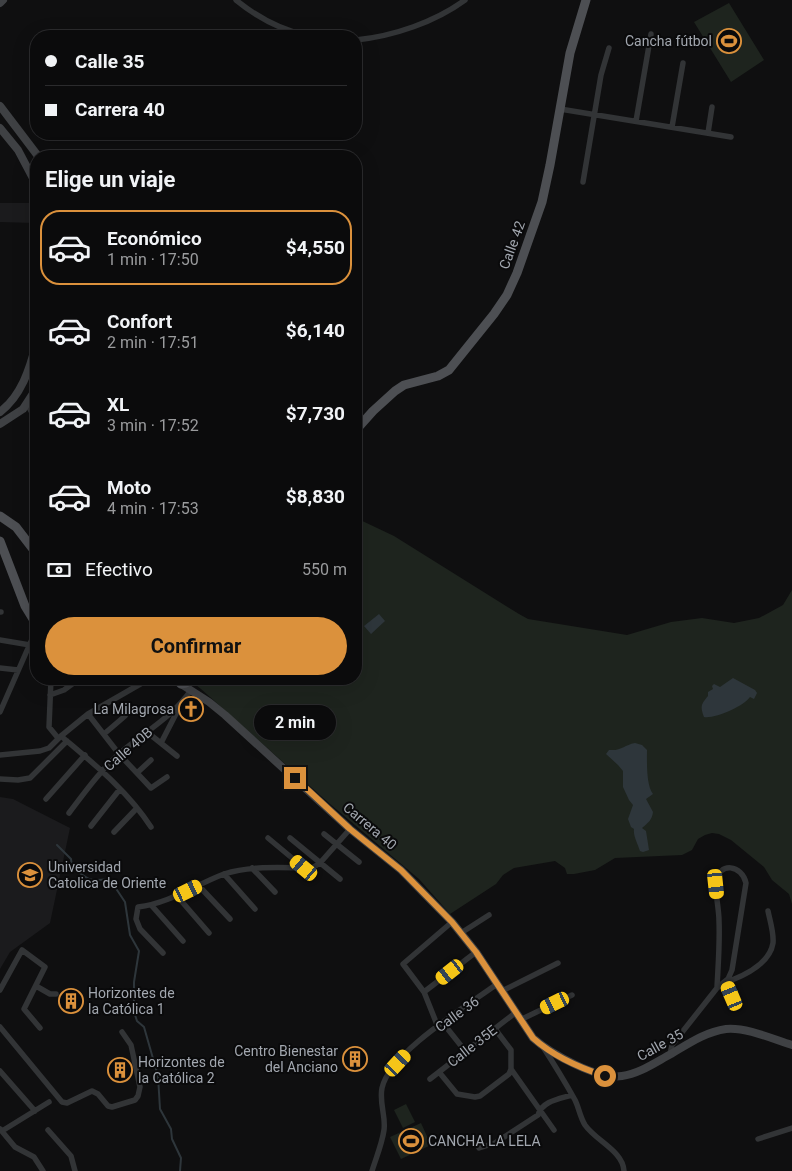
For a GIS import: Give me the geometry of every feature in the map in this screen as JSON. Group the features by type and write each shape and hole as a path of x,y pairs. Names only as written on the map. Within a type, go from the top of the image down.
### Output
{"main road":[{"path":"0,3 3,0"},
{"name":"Calle 42","path":"362,423 372,411 404,385 438,376 449,370 507,295 517,273 542,202 570,53 586,0"},
{"path":"0,106 34,150"},
{"path":"0,128 18,150 30,173"},
{"path":"0,412 12,402 20,388 30,360"},
{"path":"0,424 16,414 30,399"},
{"path":"0,516 16,527 30,545"},
{"path":"0,541 25,606 30,614"},
{"name":"Carrera 40","path":"186,685 225,715 350,829 401,870 452,922 476,952 533,1038 543,1047"},
{"name":"Calle 35","path":"543,1047 589,1071 615,1077 634,1073 698,1038 724,1029 736,1028 792,1045"}],"street":[{"path":"236,0 270,24 286,30"},
{"path":"362,38 426,22 441,16 465,0"},
{"path":"636,121 651,34"},
{"path":"583,182 601,75 609,48"},
{"path":"672,127 683,64"},
{"path":"708,133 712,107"},
{"path":"560,109 731,137"},
{"path":"27,404 30,409"},
{"path":"0,640 30,644 0,712"},
{"path":"0,668 18,670"},
{"path":"51,685 49,727 102,770 137,808 151,827"},
{"path":"50,695 64,690 71,685"},
{"path":"0,755 40,752 50,748 59,737 88,714 139,685"},
{"name":"Calle 40B","path":"69,813 102,770 181,704 193,691"},
{"path":"161,744 181,704"},
{"path":"88,714 119,754 151,788 166,777"},
{"path":"104,734 125,716"},
{"path":"147,732 177,756"},
{"path":"0,780 30,778 67,741"},
{"path":"46,799 85,755"},
{"path":"138,772 150,760"},
{"path":"91,826 120,789"},
{"path":"114,832 137,808"},
{"path":"163,953 140,929 136,919 138,908 152,906 224,874 252,868 312,868 320,863 350,829"},
{"path":"324,834 359,862"},
{"path":"268,838 304,868"},
{"path":"290,838 340,879"},
{"path":"670,1054 672,1045 717,988 727,980 732,970 746,883 745,876 738,869 729,867 722,870 718,875 716,884 719,921 717,988"},
{"path":"252,868 275,892"},
{"path":"224,874 255,909"},
{"path":"199,886 230,919"},
{"path":"177,896 209,933"},
{"path":"152,906 183,941"},
{"path":"727,980 732,980 752,971 770,951 773,942 768,911"},
{"path":"460,933 489,915"},
{"path":"452,922 403,964 424,992 441,1025 466,1052"},
{"path":"0,990 22,950 45,967 24,1009 40,1028"},
{"path":"424,992 476,952"},
{"path":"500,988 558,963"},
{"path":"727,980 733,1000"},
{"path":"36,986 50,994 56,994"},
{"name":"Calle 36","path":"372,1171 384,1130 384,1114 380,1101 382,1087 388,1073 416,1043 500,988"},
{"name":"Calle 35E","path":"430,1080 495,1029 518,1017 572,995"},
{"path":"0,1027 62,1102 67,1103 89,1091 95,1092 108,1106 112,1107 135,1100 140,1087 131,1045 122,1032"},
{"path":"439,1072 457,1094 475,1097 480,1096 509,1074 511,1069 511,1050 495,1029"},
{"name":"Carrera 40","path":"543,1047 572,1095 586,1125 596,1137 622,1160 624,1171"},
{"path":"511,1069 554,1130"},
{"path":"0,1071 35,1111"},
{"path":"479,1148 496,1143 538,1115 540,1108 547,1103 572,1095"},
{"path":"43,1171 34,1157 15,1147 1,1130 50,1102"},
{"path":"758,1139 792,1128"},
{"path":"48,1130 70,1156 75,1171"}],"shaded area":[{"name":"Cancha fútbol","path":"729,3 764,60 731,82 694,22"},
{"path":"0,203 30,203 30,223 0,222"},
{"path":"362,521 394,536 528,619 627,635 671,622 702,618 734,623 759,618 783,605 792,590 792,904 789,894 772,880 764,867 731,840 712,833 698,839 692,850 682,855 615,858 595,870 574,874 567,874 565,868 555,861 514,868 503,875 496,884 450,914 419,879 330,804 196,685 362,685"},
{"path":"379,614 385,621 371,634 364,626"},
{"path":"733,678 755,690 757,693 754,699 750,697 747,701 729,711 715,716 704,717 702,706 708,696 708,692 713,689 712,686 714,684 720,687"},
{"path":"635,743 642,745 647,750 648,779 653,794 646,799 653,812 651,819 642,828 646,831 649,850 643,852 640,851 634,829 631,827 628,819 633,805 623,787 623,771 606,754 609,750 617,750"},
{"name":"Universidad Catolica de Oriente","path":"0,797 13,799 70,828 50,923 10,952 0,969"},
{"path":"406,1104 415,1122 403,1128 394,1110"},
{"name":"CANCHA LA LELA","path":"421,1123 431,1145 401,1159 390,1137"}],"waterway":[{"path":"57,845 71,859 72,866 81,874 91,880 108,879 125,902 130,935 139,951 134,982 134,1012 137,1021 144,1027 158,1076 160,1109 171,1129 172,1139 181,1158 180,1171"}],"place":[{"name":"Cancha fútbol","path":"729,41"},
{"name":"La Milagrosa","path":"191,709"},
{"name":"Universidad Catolica de Oriente","path":"30,875"},
{"name":"Horizontes de la Católica 1","path":"71,1001"},
{"name":"Centro Bienestar del Anciano","path":"355,1059"},
{"name":"Horizontes de la Católica 2","path":"120,1070"},
{"name":"CANCHA LA LELA","path":"411,1141"}],"route":[{"path":"295,778 350,829 401,870 452,922 476,952 533,1038 543,1047 589,1071 605,1076"}]}
